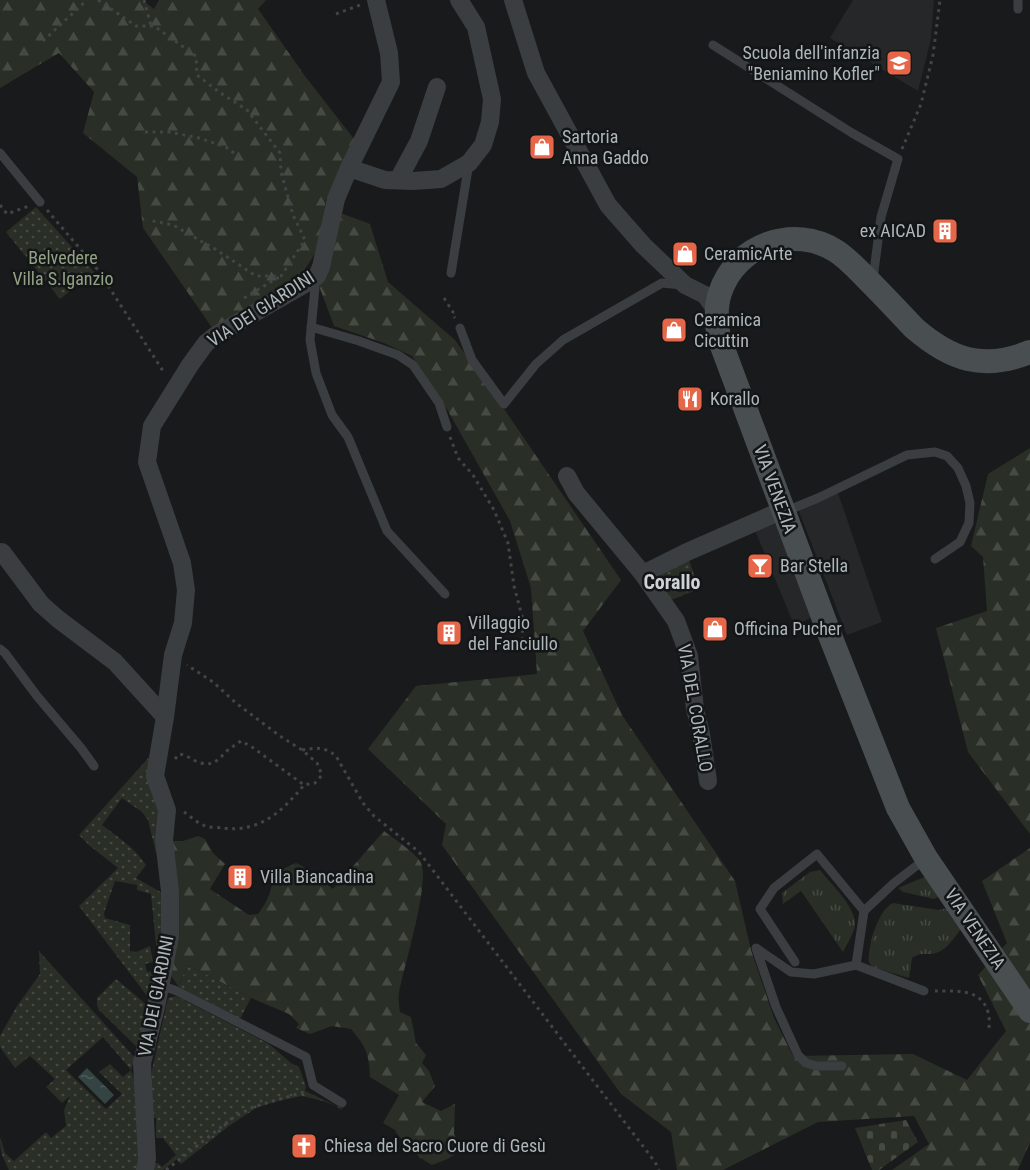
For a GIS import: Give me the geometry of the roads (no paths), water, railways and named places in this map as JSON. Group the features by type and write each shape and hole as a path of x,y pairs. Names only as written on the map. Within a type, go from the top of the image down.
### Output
{"main road":[{"name":"VIA VENEZIA","path":"1030,352 999,361 975,360 947,352 919,332 848,260 836,251 802,239 785,239 762,246 744,257 723,285 716,310 719,338 898,808 926,858 1030,1011"}],"street":[{"path":"349,168 386,180 441,179 469,163 483,146 490,122 492,99 476,27 459,0"},
{"path":"513,0 536,73 608,205 644,245 685,285 705,295 716,310"},
{"name":"VIA DEI GIARDINI","path":"145,1170 147,1159 142,1063 170,937 170,891 164,840 167,810 155,776 173,656 183,623 186,590 182,563 147,462 152,426 174,388 206,343 317,276 336,199 391,82 389,53 370,2"},
{"path":"398,180 419,141 437,87"},
{"name":"VIA DEL CORALLO","path":"567,476 576,494 643,574 676,621 689,656 695,709 708,782"},
{"path":"643,574 687,552 783,511"},
{"path":"0,554 2,552 41,604 115,662 165,717"}],"lane":[{"path":"713,45 852,133 898,159 881,217 872,285"},
{"path":"0,153 40,202"},
{"path":"451,273 469,163"},
{"path":"312,280 315,288 310,340 316,373 332,415 348,437 387,531 445,594"},
{"path":"460,328 472,360 504,404 536,364 563,340 662,283 685,285"},
{"path":"311,327 398,355 413,365 439,403 447,428"},
{"path":"783,511 818,498 907,456 935,452 947,456 958,468 970,503 969,523 960,542 935,559"},
{"path":"0,649 94,766"},
{"path":"795,962 760,909 774,888 817,854 864,911"},
{"path":"856,965 864,911 926,858"},
{"path":"842,1066 816,1066 806,1063 798,1055 776,1007 756,948 791,972 814,974 856,965 924,991"},
{"path":"160,985 177,991 306,1057 313,1085 342,1103"}],"water":[{"path":"87,1068 114,1095 105,1104 78,1077"}],"place":[{"name":"Scuola dell'infanzia \"Beniamino Kofler\"","path":"899,63"},
{"name":"Sartoria Anna Gaddo","path":"542,147"},
{"name":"ex AICAD","path":"945,231"},
{"name":"CeramicArte","path":"685,254"},
{"name":"Ceramica Cicuttin","path":"674,330"},
{"name":"Korallo","path":"690,399"},
{"name":"Bar Stella","path":"760,566"},
{"name":"Officina Pucher","path":"715,629"},
{"name":"Villaggio del Fanciullo","path":"449,633"},
{"name":"Villa Biancadina","path":"240,877"},
{"name":"Chiesa del Sacro Cuore di Gesù","path":"304,1146"}],"district":[{"name":"Corallo","path":"672,582"}],"park label":[{"name":"Belvedere Villa S.Iganzio","path":"63,268"}]}
